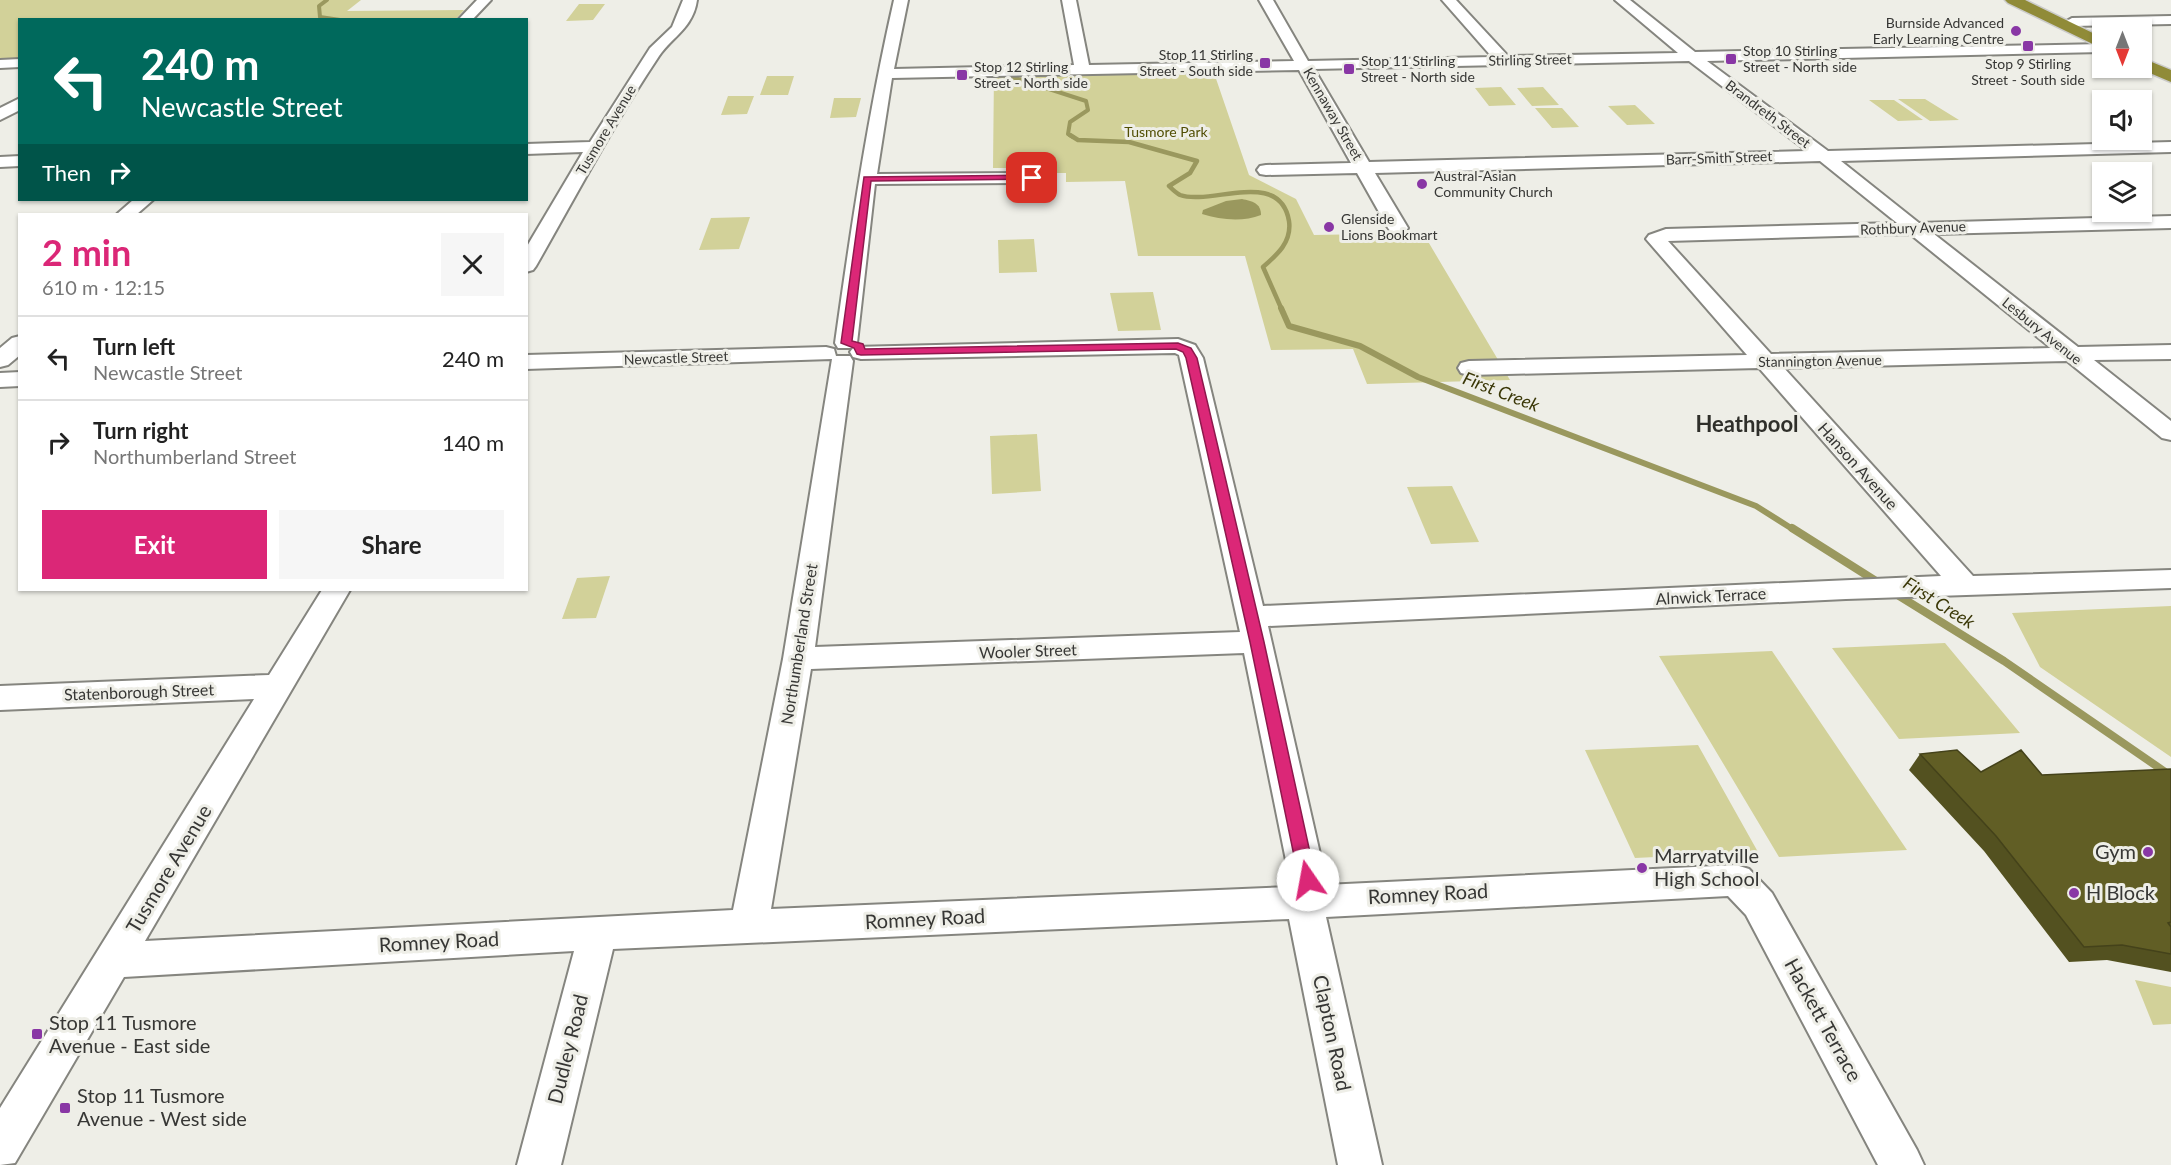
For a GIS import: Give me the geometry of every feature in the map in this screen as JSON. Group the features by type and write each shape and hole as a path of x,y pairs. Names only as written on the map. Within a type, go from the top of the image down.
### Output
{"highway":[{"path":"2013,0 2092,40"},
{"path":"2025,0 2092,32"},
{"path":"2152,61 2171,70"},
{"path":"2152,68 2171,77"}],"street":[{"path":"466,18 484,0"},
{"name":"Tusmore Avenue","path":"528,263 595,147 655,51 678,29 690,0"},
{"name":"Northumberland Street","path":"749,927 798,659 844,352 867,179 885,74 901,0"},
{"path":"1069,0 1082,70"},
{"name":"Kennaway Street","path":"1266,0 1398,228"},
{"path":"1449,0 1504,60"},
{"name":"Brandreth Street","path":"1622,0 1914,228"},
{"path":"2072,22 2171,20"},
{"name":"Stirling Street","path":"885,74 2092,46"},
{"path":"0,64 18,63"},
{"path":"0,115 18,104"},
{"path":"528,148 595,147"},
{"name":"Barr-Smith Street","path":"1266,170 2171,147"},
{"path":"0,162 18,161"},
{"path":"867,179 1032,178"},
{"path":"127,213 143,201"},
{"name":"Rothbury Avenue","path":"1656,239 1665,235 2171,222"},
{"name":"Lesbury Avenue","path":"1914,228 2071,355 2171,432"},
{"name":"Hanson Avenue","path":"1656,239 1965,585"},
{"path":"0,360 18,345"},
{"name":"Newcastle Street","path":"528,362 844,352 1178,346"},
{"name":"Clapton Road","path":"1178,346 1187,350 1192,358 1254,630 1308,880 1304,902 1360,1165"},
{"name":"Stannington Avenue","path":"1469,368 2171,352"},
{"path":"0,380 18,379"},
{"name":"Alnwick Terrace","path":"1254,630 1872,588 2171,579"},
{"name":"Tusmore Avenue","path":"0,1148 335,591"},
{"name":"Wooler Street","path":"798,659 1254,630"},
{"name":"Statenborough Street","path":"0,698 279,686"},
{"name":"Romney Road","path":"114,960 598,933 1304,902 1736,880"},
{"name":"Hackett Terrace","path":"1736,880 1759,904 1902,1165"},
{"name":"Dudley Road","path":"539,1165 598,933"}],"green space":[{"path":"0,0 361,0 347,11 464,10 457,18 18,18 18,60 0,60"},
{"path":"579,4 605,4 593,20 566,21"},
{"name":"Tusmore Park","path":"1212,67 1249,175 1296,199 1314,235 1423,233 1510,380 1367,384 1353,349 1271,350 1245,256 1138,256 1125,181 1066,182 1066,173 1034,173 1034,168 993,168 994,71"},
{"path":"767,76 794,76 788,95 760,95"},
{"path":"1501,87 1516,105 1489,106 1475,88"},
{"path":"1543,87 1559,105 1532,106 1517,88"},
{"path":"728,96 754,96 747,114 721,115"},
{"path":"834,98 861,98 856,117 830,118"},
{"path":"1898,99 1925,99 1959,120 1930,121"},
{"path":"1869,100 1894,100 1923,120 1898,121"},
{"path":"1635,105 1655,124 1627,125 1608,106"},
{"path":"1535,108 1562,108 1579,127 1552,128"},
{"path":"750,217 739,249 699,250 711,218"},
{"path":"1034,239 1037,272 999,273 998,240"},
{"path":"1153,292 1161,330 1118,331 1110,293"},
{"path":"1037,434 1041,491 992,494 990,436"},
{"path":"1452,486 1479,542 1431,544 1407,487"},
{"path":"610,576 596,618 562,619 577,578"},
{"path":"2171,606 2171,757 2040,667 2012,613"},
{"path":"1945,643 2020,733 1899,739 1832,648"},
{"path":"1772,651 1907,850 1779,857 1659,656"},
{"path":"1698,745 1758,852 1635,858 1585,750"},
{"path":"2135,980 2171,987 2171,1024 2153,1025"}],"shaded area":[{"path":"1242,199 1258,205 1261,215 1247,219 1232,219 1202,214 1203,210 1226,201"}],"building":[{"path":"1957,750 1981,772 2021,750 2042,775 2171,769 2171,922 2168,923 2171,927 2171,954 2122,945 2084,947 1996,836 1920,754"}],"waterway":[{"name":"First Creek","path":"327,0 319,6 320,17 327,18"},
{"name":"First Creek","path":"1012,77 1086,101 1088,110 1070,122 1068,134 1073,137"},
{"name":"First Creek","path":"1070,135 1078,140 1129,142 1197,161 1190,173 1169,186 1180,195 1193,197 1259,192 1273,196 1283,205 1289,221 1289,229 1286,242 1263,267 1282,310"},
{"name":"First Creek","path":"1281,308 1289,326 1360,346 1418,377 1756,506 1794,530"},
{"name":"First Creek","path":"1792,528 1879,583"},
{"name":"First Creek","path":"1896,594 2004,661 2171,776"}],"place":[{"name":"Burnside Advanced Early Learning Centre","path":"2016,31"},
{"name":"Stop 9 Stirling Street - South side","path":"2028,46"},
{"name":"Stop 10 Stirling Street - North side","path":"1731,59"},
{"name":"Stop 11 Stirling Street - South side","path":"1265,63"},
{"name":"Stop 11 Stirling Street - North side","path":"1349,69"},
{"name":"Stop 12 Stirling Street - North side","path":"962,75"},
{"name":"Austral-Asian Community Church","path":"1422,184"},
{"name":"Glenside Lions Bookmart","path":"1329,227"},
{"name":"Gym","path":"2148,852"},
{"name":"Marryatville High School","path":"1642,868"},
{"name":"H Block","path":"2074,893"},
{"name":"Stop 11 Tusmore Avenue - East side","path":"37,1034"},
{"name":"Stop 11 Tusmore Avenue - West side","path":"65,1108"}],"district":[{"name":"Heathpool","path":"1747,424"}],"route":[{"path":"1032,178 867,179 846,343 859,346 861,352 1178,346 1187,350 1192,358 1257,642 1308,880"}]}
